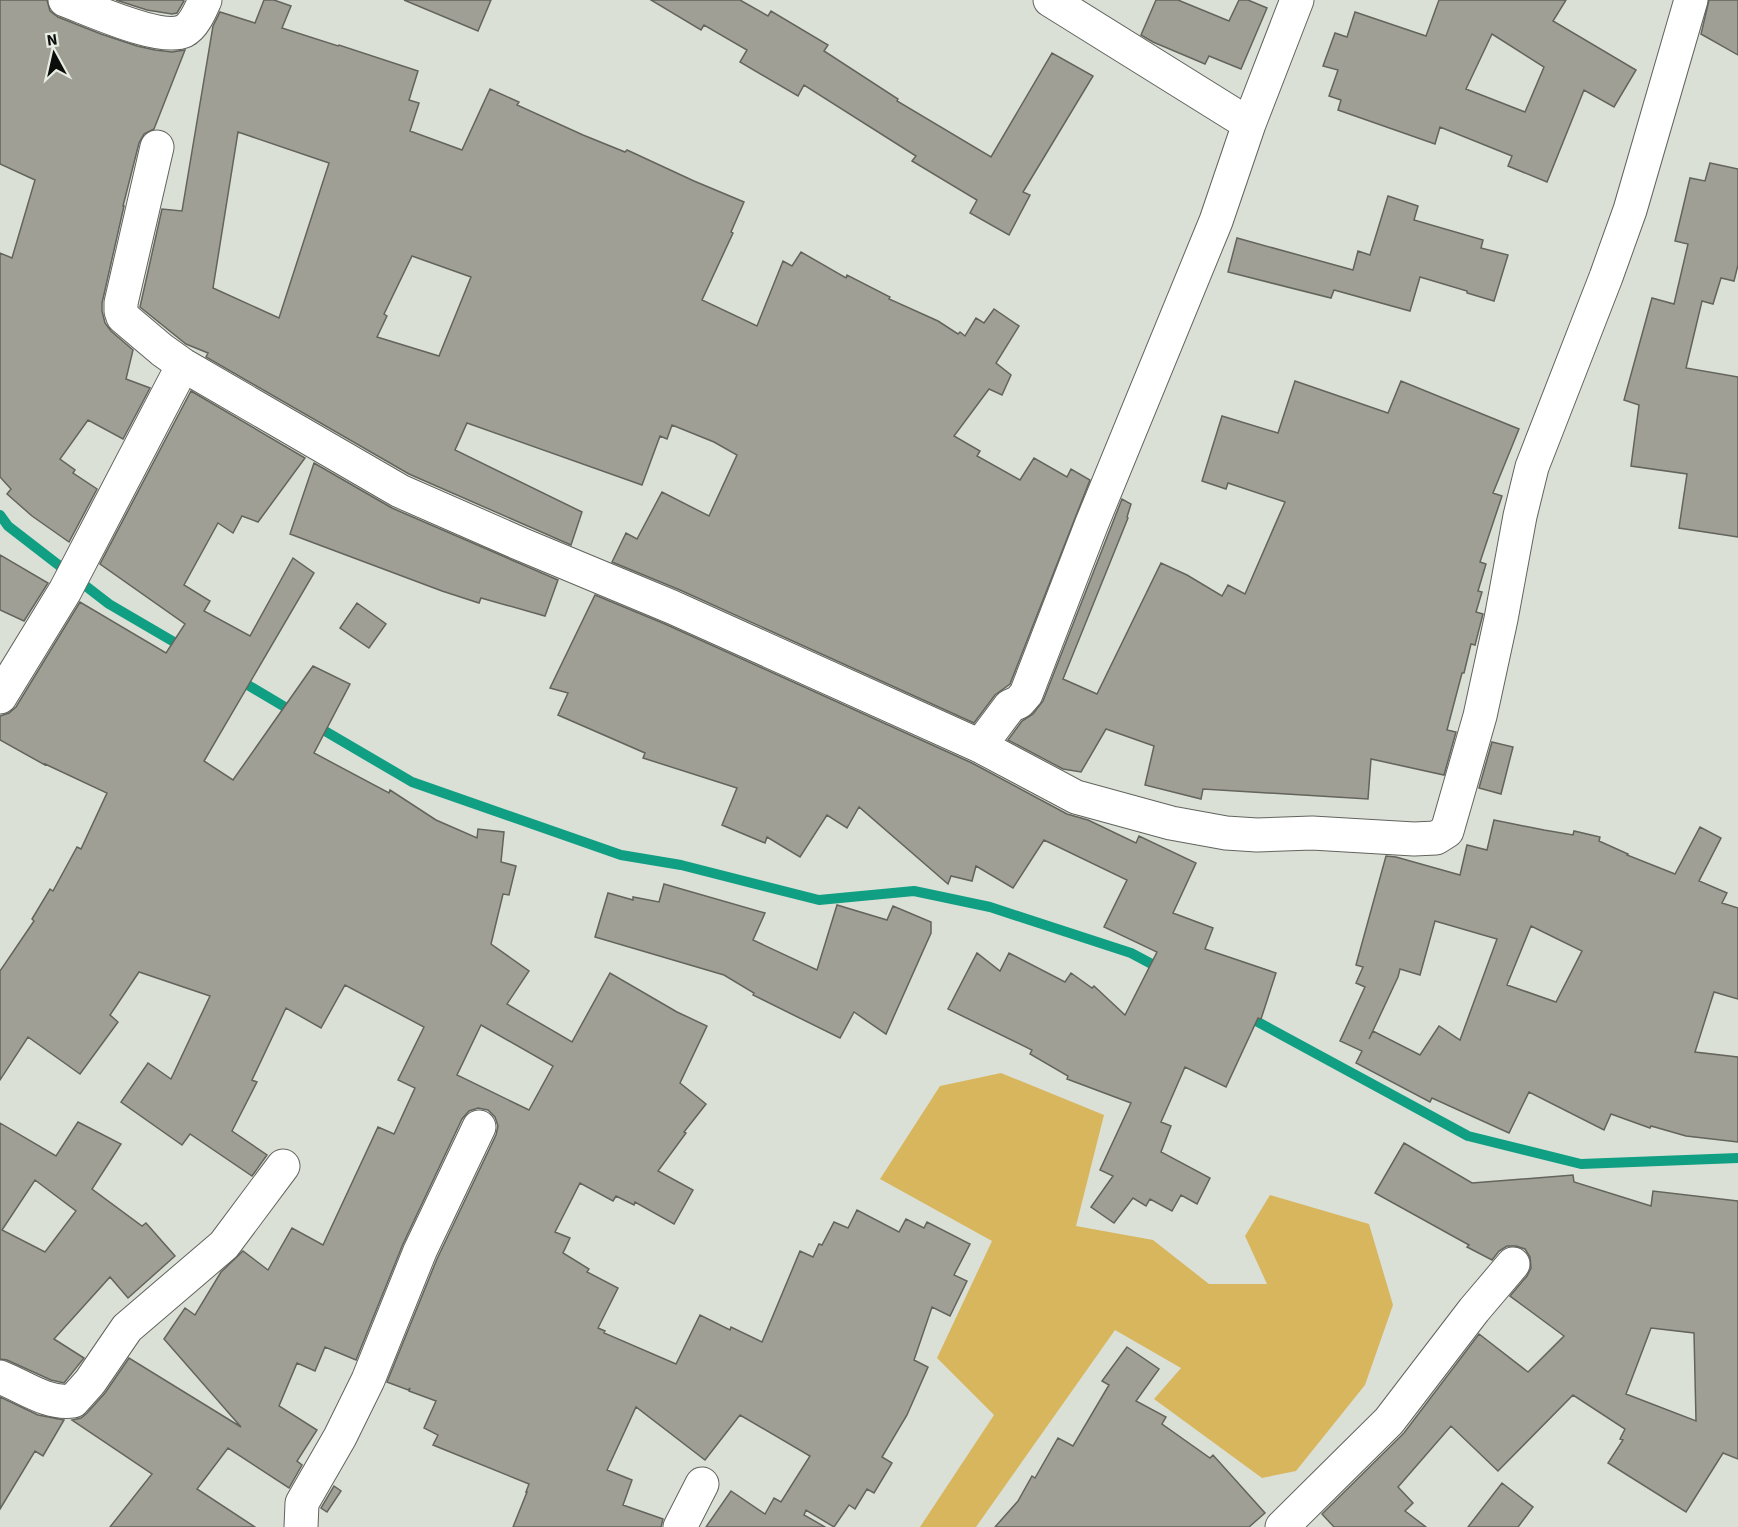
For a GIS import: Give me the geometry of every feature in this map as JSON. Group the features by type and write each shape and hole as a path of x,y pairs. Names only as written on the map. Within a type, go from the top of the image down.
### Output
{"street":[{"path":"65,0 141,29 171,33 185,30 195,19 205,0"},
{"path":"1050,0 1249,124"},
{"path":"980,746 1010,706 1019,702 1026,694 1092,523 1216,221 1249,124 1297,0"},
{"path":"157,147 121,311 123,317 183,365 400,491 672,607 980,746 1076,797 1171,823 1226,833 1257,835 1312,833 1414,839 1436,838 1447,831 1479,716 1532,467 1630,210 1691,0"},
{"path":"0,697 65,591 183,365"},
{"path":"301,1527 302,1503 340,1437 368,1380 420,1251 479,1127"},
{"path":"0,1377 61,1403 73,1401 90,1382 127,1328 224,1245 283,1166"},
{"path":"1282,1527 1389,1420 1474,1310 1513,1264"},
{"path":"680,1527 702,1484"}],"shaded area":[{"path":"1001,1073 1104,1115 1076,1226 1153,1240 1209,1284 1267,1284 1245,1236 1270,1195 1369,1224 1393,1305 1365,1385 1296,1471 1262,1478 1154,1399 1181,1368 1115,1330 976,1527 920,1527 994,1415 937,1358 992,1241 880,1179 940,1086"}],"building":[{"path":"0,0 47,0 50,11 58,17 101,34 155,50 172,52 185,50 154,129 144,134 139,143 102,303 105,323 133,350 126,379 150,388 123,439 88,420 60,459 75,470 73,473 97,489 69,542 32,516 7,494 11,489 0,477 0,253 12,258 35,180 0,164"},
{"path":"116,0 184,1 177,13 172,14 147,10"},
{"path":"264,0 274,0 291,6 282,28 418,71 409,100 419,103 410,131 462,150 490,89 519,102 517,105 583,135 625,152 627,150 744,202 731,232 733,233 702,300 757,326 783,261 792,266 801,252 846,278 847,275 890,297 889,299 938,321 958,334 960,332 965,336 976,318 984,323 994,309 1019,326 996,363 1011,375 1002,395 989,389 954,436 980,451 977,456 1020,480 1034,458 1067,477 1071,469 1090,480 1010,684 995,695 974,723 680,590 612,562 626,533 637,539 662,492 709,516 737,455 714,442 672,425 667,439 660,436 642,485 467,423 455,450 582,512 571,545 409,474 206,357 208,353 186,344 140,307 162,209 182,211 213,26 220,12 255,23","holes":["238,132 329,163 279,318 213,288","412,256 471,277 439,356 377,337 387,316 384,314"]},
{"path":"404,0 491,0 478,31"},
{"path":"651,0 740,0 768,16 771,11 828,45 824,51 898,99 897,101 991,157 1052,53 1093,76 1023,192 1030,195 1009,235 970,213 977,200 912,161 916,156 804,85 798,96 740,62 747,50 704,25 701,30"},
{"path":"1156,0 1178,0 1229,21 1239,0 1248,0 1267,8 1241,69 1209,56 1205,64 1141,35"},
{"path":"1439,0 1566,0 1553,21 1636,70 1614,107 1584,90 1547,182 1508,166 1512,156 1440,127 1435,144 1338,110 1341,100 1329,96 1338,70 1323,66 1335,33 1347,37 1355,12 1426,36","holes":["1492,34 1544,67 1525,112 1466,89"]},
{"path":"1709,0 1738,0 1738,55 1701,34"},
{"path":"1710,163 1738,169 1738,265 1734,281 1721,278 1713,304 1702,301 1686,368 1738,377 1738,537 1679,528 1687,474 1631,466 1639,405 1624,400 1652,298 1674,304 1688,244 1675,241 1690,178 1705,181"},
{"path":"1388,196 1418,206 1414,220 1483,240 1481,248 1508,255 1494,301 1420,277 1410,311 1334,290 1331,298 1228,272 1237,238 1353,270 1358,251 1370,255"},
{"path":"1295,381 1388,413 1401,381 1519,429 1493,493 1502,496 1480,562 1486,564 1478,591 1482,592 1476,612 1483,614 1475,645 1471,644 1464,673 1462,673 1447,730 1456,732 1444,775 1371,759 1368,799 1203,789 1201,799 1145,785 1154,746 1106,729 1081,772 1063,769 1008,740 1022,721 1033,714 1043,701 1122,499 1131,504 1128,518 1063,679 1097,694 1161,563 1187,575 1222,596 1228,585 1245,594 1285,502 1228,483 1226,489 1202,481 1222,416 1278,433"},
{"path":"191,391 305,458 258,522 242,516 233,533 218,523 184,585 210,601 204,611 250,636 293,558 314,573 204,761 233,780 313,666 350,684 314,753 389,793 390,790 436,820 477,838 478,829 504,832 501,862 516,866 509,895 503,894 491,944 529,971 507,1004 572,1042 610,973 677,1012 707,1026 680,1083 706,1104 658,1171 693,1190 674,1224 635,1202 634,1205 616,1196 613,1201 580,1183 555,1232 570,1238 563,1253 589,1269 587,1272 618,1288 598,1328 605,1331 604,1333 676,1364 700,1315 762,1342 800,1251 813,1257 834,1222 848,1228 857,1210 899,1232 906,1219 924,1228 927,1222 970,1244 954,1275 967,1281 950,1316 932,1307 914,1360 928,1367 907,1415 882,1457 892,1463 874,1493 867,1489 855,1509 849,1505 834,1527 806,1510 804,1515 825,1527 706,1527 731,1491 765,1514 774,1498 781,1502 810,1456 740,1415 705,1460 636,1407 607,1470 632,1480 623,1505 663,1519 661,1527 513,1527 529,1484 433,1445 438,1435 424,1428 436,1401 409,1391 410,1388 408,1390 387,1382 437,1259 496,1135 498,1126 495,1117 488,1110 478,1108 469,1111 462,1119 403,1244 356,1360 325,1347 315,1371 297,1363 279,1406 317,1430 297,1461 302,1465 289,1488 228,1448 197,1489 255,1527 110,1527 152,1474 72,1420 81,1418 87,1413 105,1393 129,1358 241,1427 164,1339 185,1308 195,1315 221,1272 243,1251 268,1270 292,1228 323,1245 378,1127 394,1134 415,1088 398,1080 424,1027 345,985 321,1028 286,1008 252,1080 257,1082 232,1131 267,1155 252,1176 190,1134 182,1145 121,1102 148,1063 171,1079 210,996 139,972 110,1015 118,1022 80,1074 28,1037 0,1080 0,971 34,921 32,919 50,889 53,891 77,847 81,849 107,793 45,765 0,740 0,716 16,707 80,602 166,653 185,624 100,564","holes":["481,1025 553,1066 529,1110 457,1075"]},
{"path":"314,463 392,508 558,580 545,616 481,598 479,603 290,534"},
{"path":"0,555 48,583 24,621 0,610"},
{"path":"595,595 665,624 972,763 1067,814 1088,820 1136,843 1139,836 1196,863 1173,913 1213,928 1205,949 1276,973 1261,1019 1258,1018 1226,1087 1185,1067 1161,1122 1171,1126 1161,1152 1210,1178 1197,1204 1181,1195 1172,1211 1150,1199 1146,1206 1133,1198 1114,1223 1091,1207 1113,1176 1100,1170 1131,1103 1067,1079 1068,1076 1030,1054 1032,1050 948,1009 977,953 1000,971 1009,953 1065,982 1071,973 1092,988 1094,986 1125,1015 1157,952 1104,927 1127,880 1044,840 1013,888 976,866 972,881 951,876 948,884 859,807 847,828 827,815 800,857 767,837 765,843 722,825 737,788 643,758 645,753 558,715 568,693 550,688"},
{"path":"357,603 386,624 369,648 340,628"},
{"path":"1492,742 1513,747 1501,794 1479,788"},
{"path":"1494,820 1573,835 1574,831 1600,837 1599,841 1627,855 1675,874 1700,827 1721,838 1699,881 1727,893 1722,903 1738,908 1738,999 1714,992 1695,1052 1738,1057 1738,1142 1686,1136 1651,1126 1650,1128 1611,1114 1604,1130 1529,1092 1509,1133 1432,1098 1430,1102 1356,1063 1362,1051 1340,1041 1365,987 1356,983 1363,967 1356,965 1386,856 1460,875 1467,845 1487,850","holes":["1435,921 1497,939 1460,1040 1439,1026 1420,1055 1373,1031 1369,1039 1400,969 1420,975","1531,926 1582,951 1556,1002 1507,985"]},
{"path":"664,884 765,913 753,940 817,970 837,905 887,920 893,906 931,922 931,933 886,1034 854,1012 840,1038 753,995 754,993 724,975 595,937 608,893 633,900 633,897 659,902"},
{"path":"78,1122 121,1144 92,1189 142,1226 146,1223 175,1256 128,1298 110,1277 54,1339 84,1358 64,1383 0,1359 0,1123 56,1156","holes":["35,1180 76,1211 45,1252 2,1230"]},
{"path":"1404,1143 1472,1183 1573,1175 1574,1182 1651,1206 1653,1191 1738,1201 1738,1459 1723,1453 1686,1512 1608,1463 1623,1440 1620,1439 1625,1429 1573,1395 1498,1471 1451,1426 1398,1487 1413,1503 1405,1511 1426,1527 1334,1527 1322,1514 1404,1433 1479,1334 1528,1372 1564,1336 1510,1296 1531,1268 1530,1257 1525,1249 1507,1246 1499,1251 1492,1260 1375,1193","holes":["1651,1328 1694,1333 1696,1421 1626,1394"]},
{"path":"1127,1347 1159,1369 1136,1401 1166,1417 1162,1424 1210,1458 1213,1455 1265,1513 1249,1527 995,1527 1018,1501 1032,1476 1035,1478 1058,1438 1073,1446 1109,1385 1102,1381"},
{"path":"0,1397 38,1415 64,1420 43,1456 35,1451 0,1509"},
{"path":"1502,1483 1533,1507 1518,1527 1468,1527"},
{"path":"334,1486 341,1491 327,1512 321,1508"}],"waterway":[{"path":"0,515 8,526 109,604 186,649"},
{"path":"236,678 295,713"},
{"path":"313,724 412,782 621,855 681,865 819,900 914,891 990,907 1131,953 1163,970"},
{"path":"1245,1015 1468,1136 1581,1164 1738,1158"}]}
